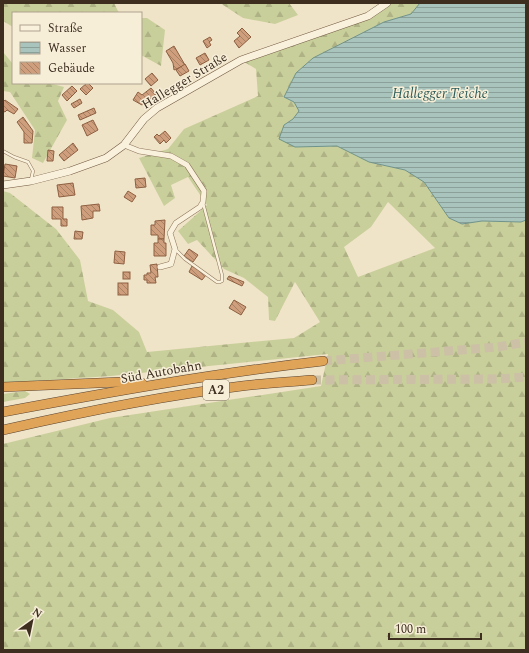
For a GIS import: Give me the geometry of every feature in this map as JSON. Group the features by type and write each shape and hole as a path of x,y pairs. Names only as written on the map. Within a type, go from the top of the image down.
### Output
{"highway":[{"name":"Süd Autobahn","path":"3,412 158,384 241,371 324,361"},
{"name":"Süd Autobahn","path":"3,430 120,405 171,396 243,386 312,380"},
{"path":"3,387 121,382 158,384"}],"main road":[{"name":"Hallegger Straße","path":"3,185 70,171 101,161 112,155 124,145 144,119 153,111 241,60 368,16 387,3"}],"street":[{"path":"124,145 139,151 171,156 187,165 204,191 203,202 200,207 176,223 170,233 175,249 171,264 160,267"}],"lane":[{"path":"3,151 28,162 33,171 31,180"},
{"path":"175,249 185,259 217,282 222,281 222,275 203,202"}],"green space":[{"path":"3,3 114,3 118,12 12,12 12,26 3,21"},
{"path":"220,3 289,3 298,15 275,24 243,18"},
{"path":"387,3 420,3 411,14 384,22 313,58 296,73 284,97 294,102 299,111 293,119 284,125 295,147 337,146 369,162 405,170 424,182 449,218 462,224 482,221 521,222 526,220 526,650 3,650 3,444 110,418 321,386 328,354 111,376 3,383 3,191 10,193 56,229 80,260 88,301 113,310 139,332 147,352 294,338 320,322 295,282 275,321 269,320 268,297 244,278 224,269 197,240 188,244 178,231 207,205 188,177 171,185 175,198 164,206 139,158 168,149 184,129 258,96 256,69 241,60 368,16","holes":["388,202 435,248 358,277 344,247 371,227"]},
{"path":"142,18 147,18 165,30 161,66 142,56"},
{"path":"3,52 12,63 12,84 53,84 64,87 58,101 67,120 43,163 32,158 35,130 10,92 3,91"},
{"path":"25,391 30,394 25,398 3,402 3,394"}],"water":[{"name":"Hallegger Teiche","path":"420,3 526,3 526,220 521,222 482,221 462,224 449,218 424,182 405,170 369,162 337,146 295,147 279,139 284,125 293,119 299,111 294,102 284,97 296,73 313,58 384,22 411,14"}],"building":[{"path":"242,28 251,37 239,48 234,41 240,36 237,33"},
{"path":"210,37 212,40 209,42 211,45 207,48 203,41"},
{"path":"174,46 185,65 174,70 173,63 166,51"},
{"path":"205,53 209,60 200,65 196,58"},
{"path":"185,64 189,71 180,76 176,70"},
{"path":"152,73 158,80 151,86 145,79"},
{"path":"86,84 89,84 93,88 86,95 80,89"},
{"path":"72,86 77,91 67,101 62,95"},
{"path":"151,88 156,94 142,105 133,100 138,92 142,95"},
{"path":"80,99 82,103 74,108 71,104"},
{"path":"5,100 18,109 14,114 7,110 5,112 3,111 3,102"},
{"path":"94,108 96,113 80,120 78,115"},
{"path":"23,117 33,131 32,143 24,143 24,132 17,122"},
{"path":"93,120 98,130 87,136 82,125"},
{"path":"165,131 171,138 166,143 164,140 160,144 154,137 157,134 159,136"},
{"path":"73,143 78,150 64,161 59,155"},
{"path":"48,150 54,151 53,161 47,161"},
{"path":"5,164 17,166 15,178 3,176"},
{"path":"145,178 146,187 136,188 135,179"},
{"path":"73,183 75,195 59,197 57,185"},
{"path":"128,191 136,196 132,202 124,197"},
{"path":"99,204 100,211 93,211 93,218 82,220 81,206"},
{"path":"52,207 63,207 63,219 67,219 67,226 61,226 61,219 52,219"},
{"path":"165,220 164,239 158,239 158,235 151,235 151,225 155,225 155,221"},
{"path":"75,231 83,232 82,239 74,239"},
{"path":"158,239 164,239 164,243 166,243 166,256 154,256 154,243 158,243"},
{"path":"189,249 198,255 193,262 184,256"},
{"path":"115,251 125,252 124,264 114,263"},
{"path":"157,264 158,277 155,277 156,283 147,283 147,280 144,280 144,275 151,273 150,265"},
{"path":"192,266 206,275 202,280 189,272"},
{"path":"123,272 130,272 130,279 123,279"},
{"path":"229,276 244,282 242,286 227,279"},
{"path":"118,283 128,283 128,295 118,295"},
{"path":"234,300 246,307 241,315 229,308"}],"tunnel":[{"path":"323,361 498,347 526,342"},
{"path":"312,380 499,379 526,377"}]}
